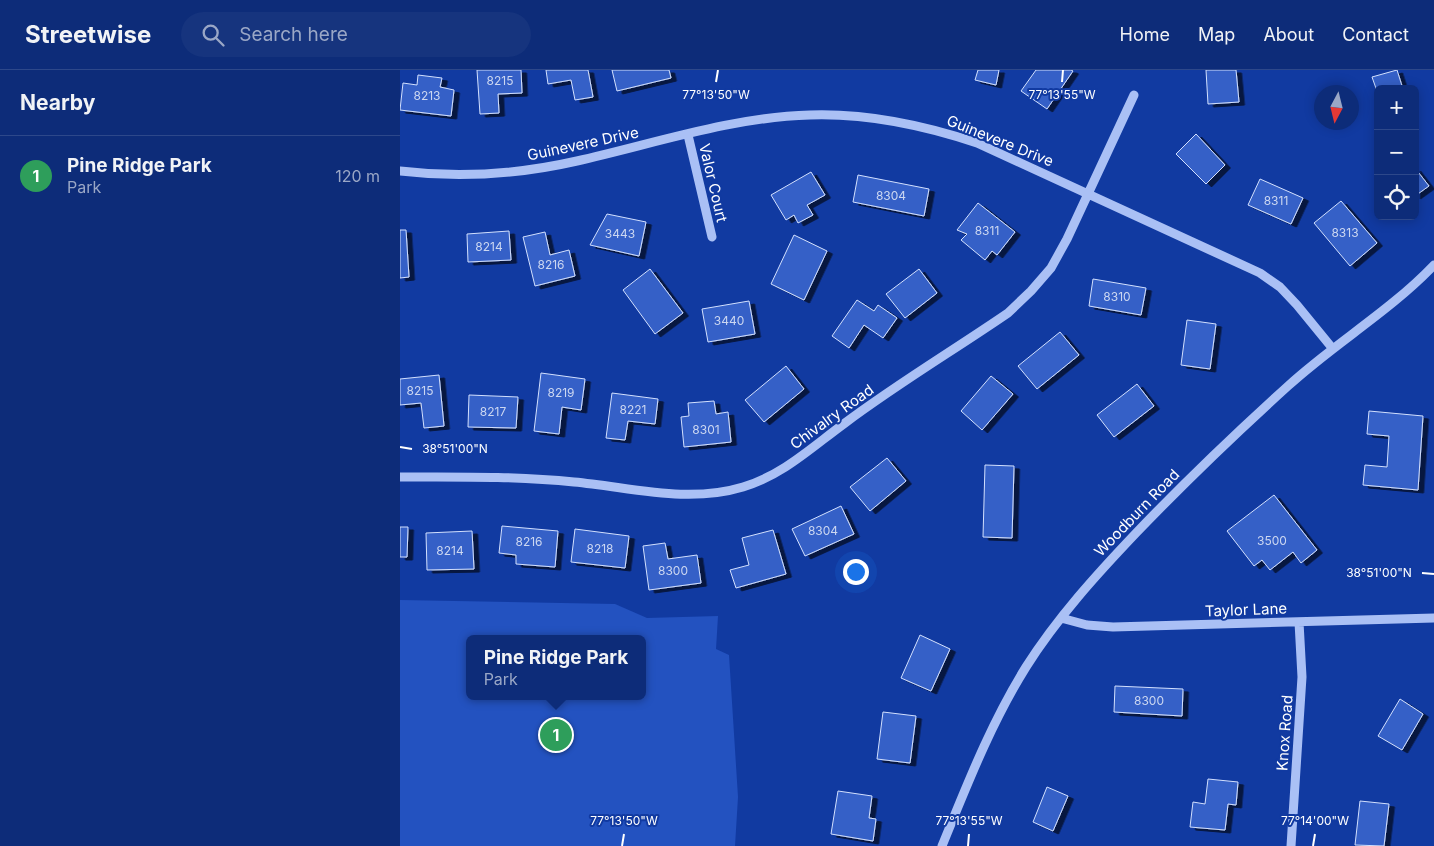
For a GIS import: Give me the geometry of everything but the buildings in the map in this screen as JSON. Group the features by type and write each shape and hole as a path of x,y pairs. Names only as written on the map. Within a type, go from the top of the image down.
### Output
{"street":[{"name":"Chivalry Road","path":"400,477 493,478 574,482 686,495 716,493 734,489 771,476 810,450 845,422 1008,313 1031,292 1050,268 1067,239 1134,95"},
{"name":"Guinevere Drive","path":"400,171 464,174 520,170 575,162 761,120 810,115 855,115 896,120 936,129 977,143 1260,273 1280,287 1333,350"},
{"name":"Valor Court","path":"688,135 712,237"},
{"name":"Woodburn Road","path":"942,846 974,766 1000,711 1027,666 1061,618 1103,568 1172,496 1289,385 1401,296 1434,265"},
{"name":"Taylor Lane","path":"1061,618 1087,625 1113,627 1434,618"},
{"name":"Knox Road","path":"1291,846 1302,677 1299,622"}],"shaded area":[{"path":"400,600 615,604 647,618 718,616 716,649 729,655 738,797 735,846 400,846"}],"place":[{"name":"Pine Ridge Park","path":"556,735"}]}
